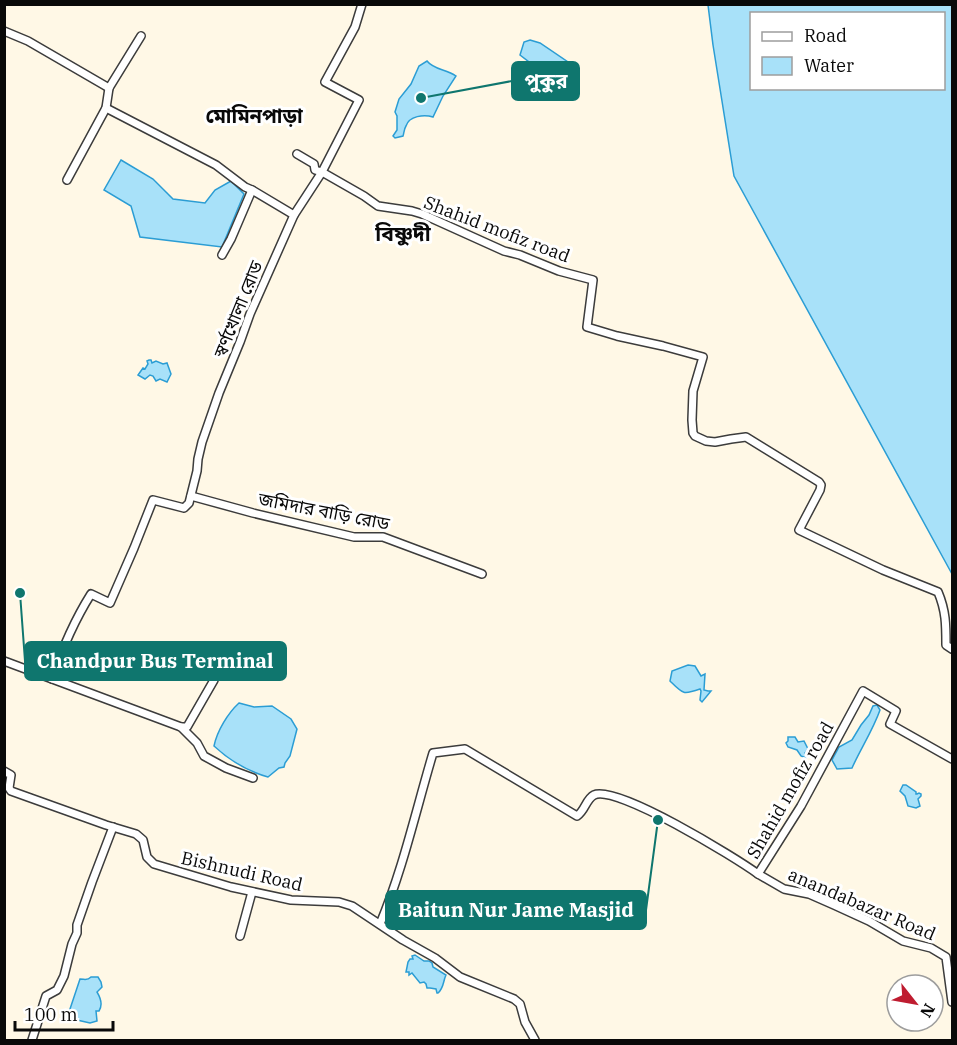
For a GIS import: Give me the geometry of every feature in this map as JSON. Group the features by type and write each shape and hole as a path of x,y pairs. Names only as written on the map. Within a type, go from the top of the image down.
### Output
{"street":[{"name":"স্বর্ণখোলা রোড","path":"191,496 202,442 250,314 294,215 322,172 359,100 325,82 355,27 362,4"},
{"path":"4,31 28,41 109,88"},
{"path":"67,180 106,108 109,88 141,36"},
{"path":"106,108 216,165 244,187 294,215"},
{"path":"297,154 314,164 315,170 322,172"},
{"name":"Shahid mofiz road","path":"322,172 378,206 422,214 504,251 559,271 593,280 587,327 702,357 693,390 692,420 695,436 715,442 746,437 819,482 820,490 799,530 883,570 938,592 947,621 946,645 952,649"},
{"path":"222,255 252,190"},
{"path":"52,679 62,650 90,594 110,603 153,500 184,507 189,503 191,496"},
{"name":"জমিদার বাড়ি রোড","path":"191,496 354,537 383,537 482,574"},
{"path":"4,661 181,727 187,727 214,680"},
{"name":"Shahid mofiz road","path":"380,924 409,841 433,753 465,749 577,816 581,814 591,796 596,794 632,802 699,837 758,874 817,779 863,691 896,711 890,724 952,759"},
{"path":"181,727 197,742 204,756 226,768 253,778"},
{"name":"Bishnudi Road","path":"4,771 11,775 9,788 11,791 141,837 147,857 154,864 252,892 291,900 339,902 352,906 435,958 460,977 514,999 520,1004 525,1022 535,1041"},
{"path":"32,1041 46,996 57,990 64,976 77,933 77,925 113,827"},
{"name":"anandabazar Road","path":"758,874 784,889 809,894 870,921 903,941 931,948 946,957 952,1002"},
{"path":"240,936 252,892"}],"water":[{"path":"708,5 952,5 952,574 734,176"},
{"path":"530,40 540,43 568,62 561,73 550,81 529,76 529,62 520,55 524,42"},
{"path":"427,61 456,76 433,117 413,118 405,128 403,136 395,138 393,136 397,130 397,116 395,112 399,99 411,84 419,66"},
{"path":"121,160 153,179 173,199 205,203 215,190 231,181 244,194 222,247 140,237 131,206 104,190"},
{"path":"149,360 152,363 156,361 167,363 171,374 167,382 160,379 156,381 150,375 145,379 138,375 143,368 145,369"},
{"path":"688,665 695,666 701,676 705,674 704,690 711,691 702,702 700,689 684,692 670,681 672,671"},
{"path":"239,703 254,707 272,706 291,719 297,729 290,756 284,767 279,768 268,777 239,764 214,746 223,723"},
{"path":"877,705 880,710 852,768 837,769 832,760 839,747 852,740 873,706"},
{"path":"788,737 795,737 798,742 804,741 808,749 805,753 806,758 801,756 797,750 788,747 786,743"},
{"path":"903,785 916,794 921,794 918,799 920,806 916,808 908,806 905,796 900,791"},
{"path":"415,955 424,961 429,961 433,967 446,975 438,993 436,989 427,988 424,982 420,983 412,973 409,975 409,972 406,972 408,962"},
{"path":"98,977 102,987 97,992 101,1004 99,1011 96,1011 97,1021 90,1023 68,1015 80,979"}],"place":[{"name":"পুকুর","path":"421,98"},
{"name":"Chandpur Bus Terminal","path":"20,593"},
{"name":"Baitun Nur Jame Masjid","path":"658,820"}],"district":[{"name":"মোমিনপাড়া","path":"254,115"},
{"name":"বিষ্ণুদী","path":"403,233"}]}
